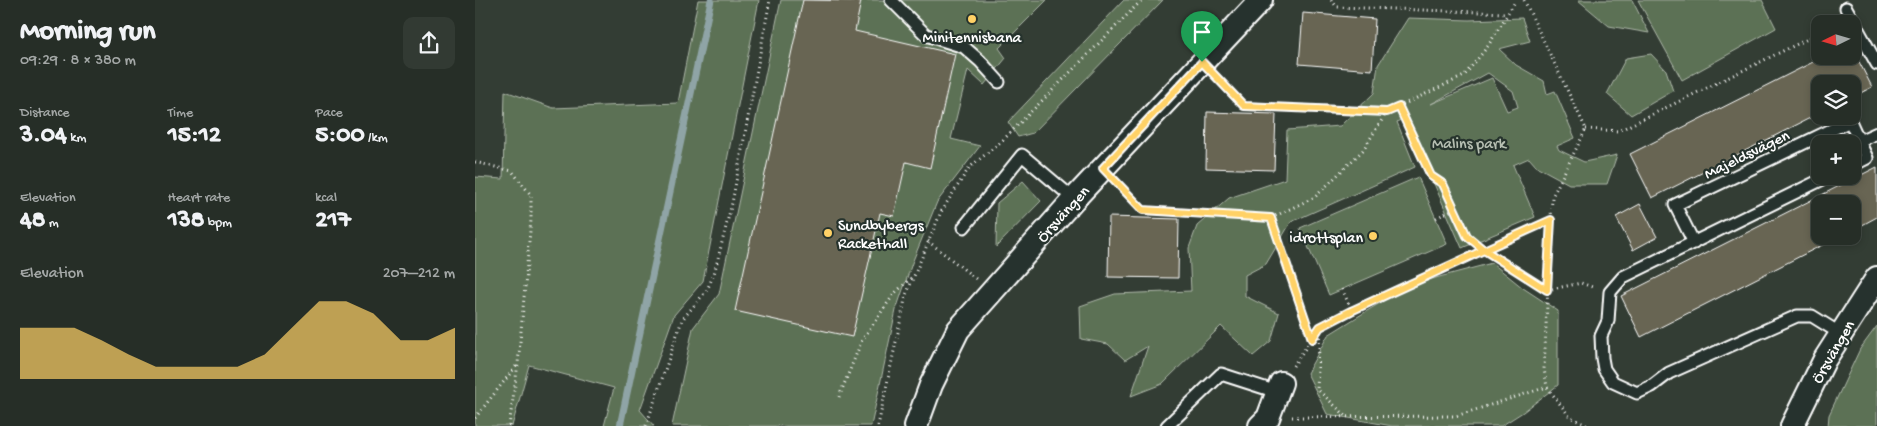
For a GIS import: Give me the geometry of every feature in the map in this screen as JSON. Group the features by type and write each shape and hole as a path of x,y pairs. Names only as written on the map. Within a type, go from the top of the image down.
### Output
{"street":[{"name":"Örsvängen","path":"916,426 931,385 958,330 1074,199 1261,0"},
{"name":"Örsvängen","path":"1792,426 1825,359 1877,278"},
{"path":"1264,422 1279,387"}],"lane":[{"path":"891,0 926,35 964,47 999,82"},
{"path":"1846,8 1877,64"},
{"name":"Majeldsvägen","path":"1821,135 1850,121 1856,135"},
{"path":"1861,140 1877,133"},
{"name":"Majeldsvägen","path":"1694,243 1675,205 1811,140"},
{"name":"Majeldsvägen","path":"1861,145 1867,158 1861,161"},
{"path":"963,227 1022,155 1074,199"},
{"path":"1811,185 1623,277 1610,292 1607,321 1601,336 1601,358 1604,369 1613,382 1637,393 1652,386 1669,373 1797,316 1812,316 1841,334"},
{"path":"1167,426 1221,374 1279,387"}],"path":[{"path":"646,426 683,320 707,290 714,274 732,203 770,0"},
{"path":"1331,0 1337,7 1508,14"},
{"path":"1202,62 1244,106 1387,112 1464,76 1488,46 1516,0"},
{"path":"1524,0 1586,129"},
{"path":"1586,129 1618,131 1811,37"},
{"path":"1399,107 1431,176 1443,184 1467,236 1484,250 1547,290 1581,283 1610,292"},
{"path":"1103,168 1143,210 1271,218 1315,197 1363,150 1387,112"},
{"path":"1586,129 1552,197 1544,369 1547,387 1570,417 1588,426"},
{"path":"475,162 512,170 531,195 531,220 518,364 509,426"},
{"path":"1436,218 1454,209"},
{"path":"1271,218 1312,339"},
{"path":"1279,387 1320,327 1551,220"},
{"path":"928,241 992,292"},
{"path":"839,397 862,340 894,294 914,275"},
{"path":"1342,289 1351,311"},
{"path":"1320,327 1317,389 1347,416"},
{"path":"475,418 518,364"},
{"path":"1264,422 1347,416 1456,416 1547,387"}],"green space":[{"path":"698,0 759,0 703,281 674,315 640,410 654,426 604,426 614,388 529,365 512,426 475,426 475,177 503,179 505,91 553,108 678,103"},
{"name":"Sundbybergs Rackethall","path":"781,0 1047,0 999,48 1006,58 984,85 968,70 951,139 980,146 937,202 912,263 896,310 871,426 672,426 693,328 719,294"},
{"path":"1124,0 1163,0 1033,133 1018,137 1008,122"},
{"path":"1578,0 1632,0 1649,33 1609,26"},
{"path":"1638,0 1762,0 1776,28 1682,80"},
{"name":"Malins park","path":"1408,18 1469,20 1522,18 1530,41 1499,49 1516,65 1544,81 1547,94 1555,91 1575,138 1557,146 1559,150 1584,162 1617,155 1607,184 1569,184 1536,166 1529,158 1513,165 1535,217 1462,248 1405,117 1397,122 1415,167 1291,222 1266,264 1245,275 1245,296 1279,313 1271,341 1253,356 1221,326 1162,384 1131,396 1148,346 1125,360 1108,344 1081,339 1080,306 1115,294 1191,291 1189,248 1197,226 1229,198 1285,179 1287,130 1340,126 1374,93 1378,65","holes":["1488,73 1513,91 1518,107 1507,111 1492,78 1431,104"]},
{"path":"1651,54 1666,70 1673,91 1631,115 1607,94 1626,58"},
{"name":"idrottsplan","path":"1418,177 1447,244 1329,295 1300,228"},
{"path":"1023,181 1041,201 996,247 997,203"},
{"path":"1492,263 1523,288 1558,311 1558,385 1501,426 1392,426 1327,414 1307,373 1328,335 1409,285"},
{"path":"1877,326 1877,426 1828,426 1829,415 1860,349"}],"building":[{"path":"803,0 861,1 855,31 955,54 930,168 906,162 894,216 880,213 852,337 735,311"},
{"path":"1303,13 1375,19 1372,70 1299,64"},
{"path":"1811,63 1811,65 1861,65 1872,87 1861,93 1861,75 1811,75 1811,118 1652,198 1630,154"},
{"path":"1207,112 1276,114 1274,170 1206,168"},
{"path":"1877,167 1877,217 1861,226 1861,195 1821,195 1841,185 1861,185 1861,175"},
{"path":"1811,200 1811,245 1822,245 1641,337 1621,296"},
{"path":"1640,204 1657,237 1633,250 1616,217"},
{"path":"1109,217 1179,219 1178,278 1108,277"}],"waterway":[{"path":"620,426 711,0"}],"place":[{"name":"Minitennisbana","path":"972,19"},
{"name":"Sundbybergs Rackethall","path":"828,233"},
{"name":"idrottsplan","path":"1373,236"}],"route":[{"path":"1202,62 1103,168 1143,210 1271,218 1312,339 1320,327 1484,250 1547,290 1551,220 1484,250 1467,236 1443,184 1431,176 1399,107 1387,112 1244,106 1202,62"}]}
